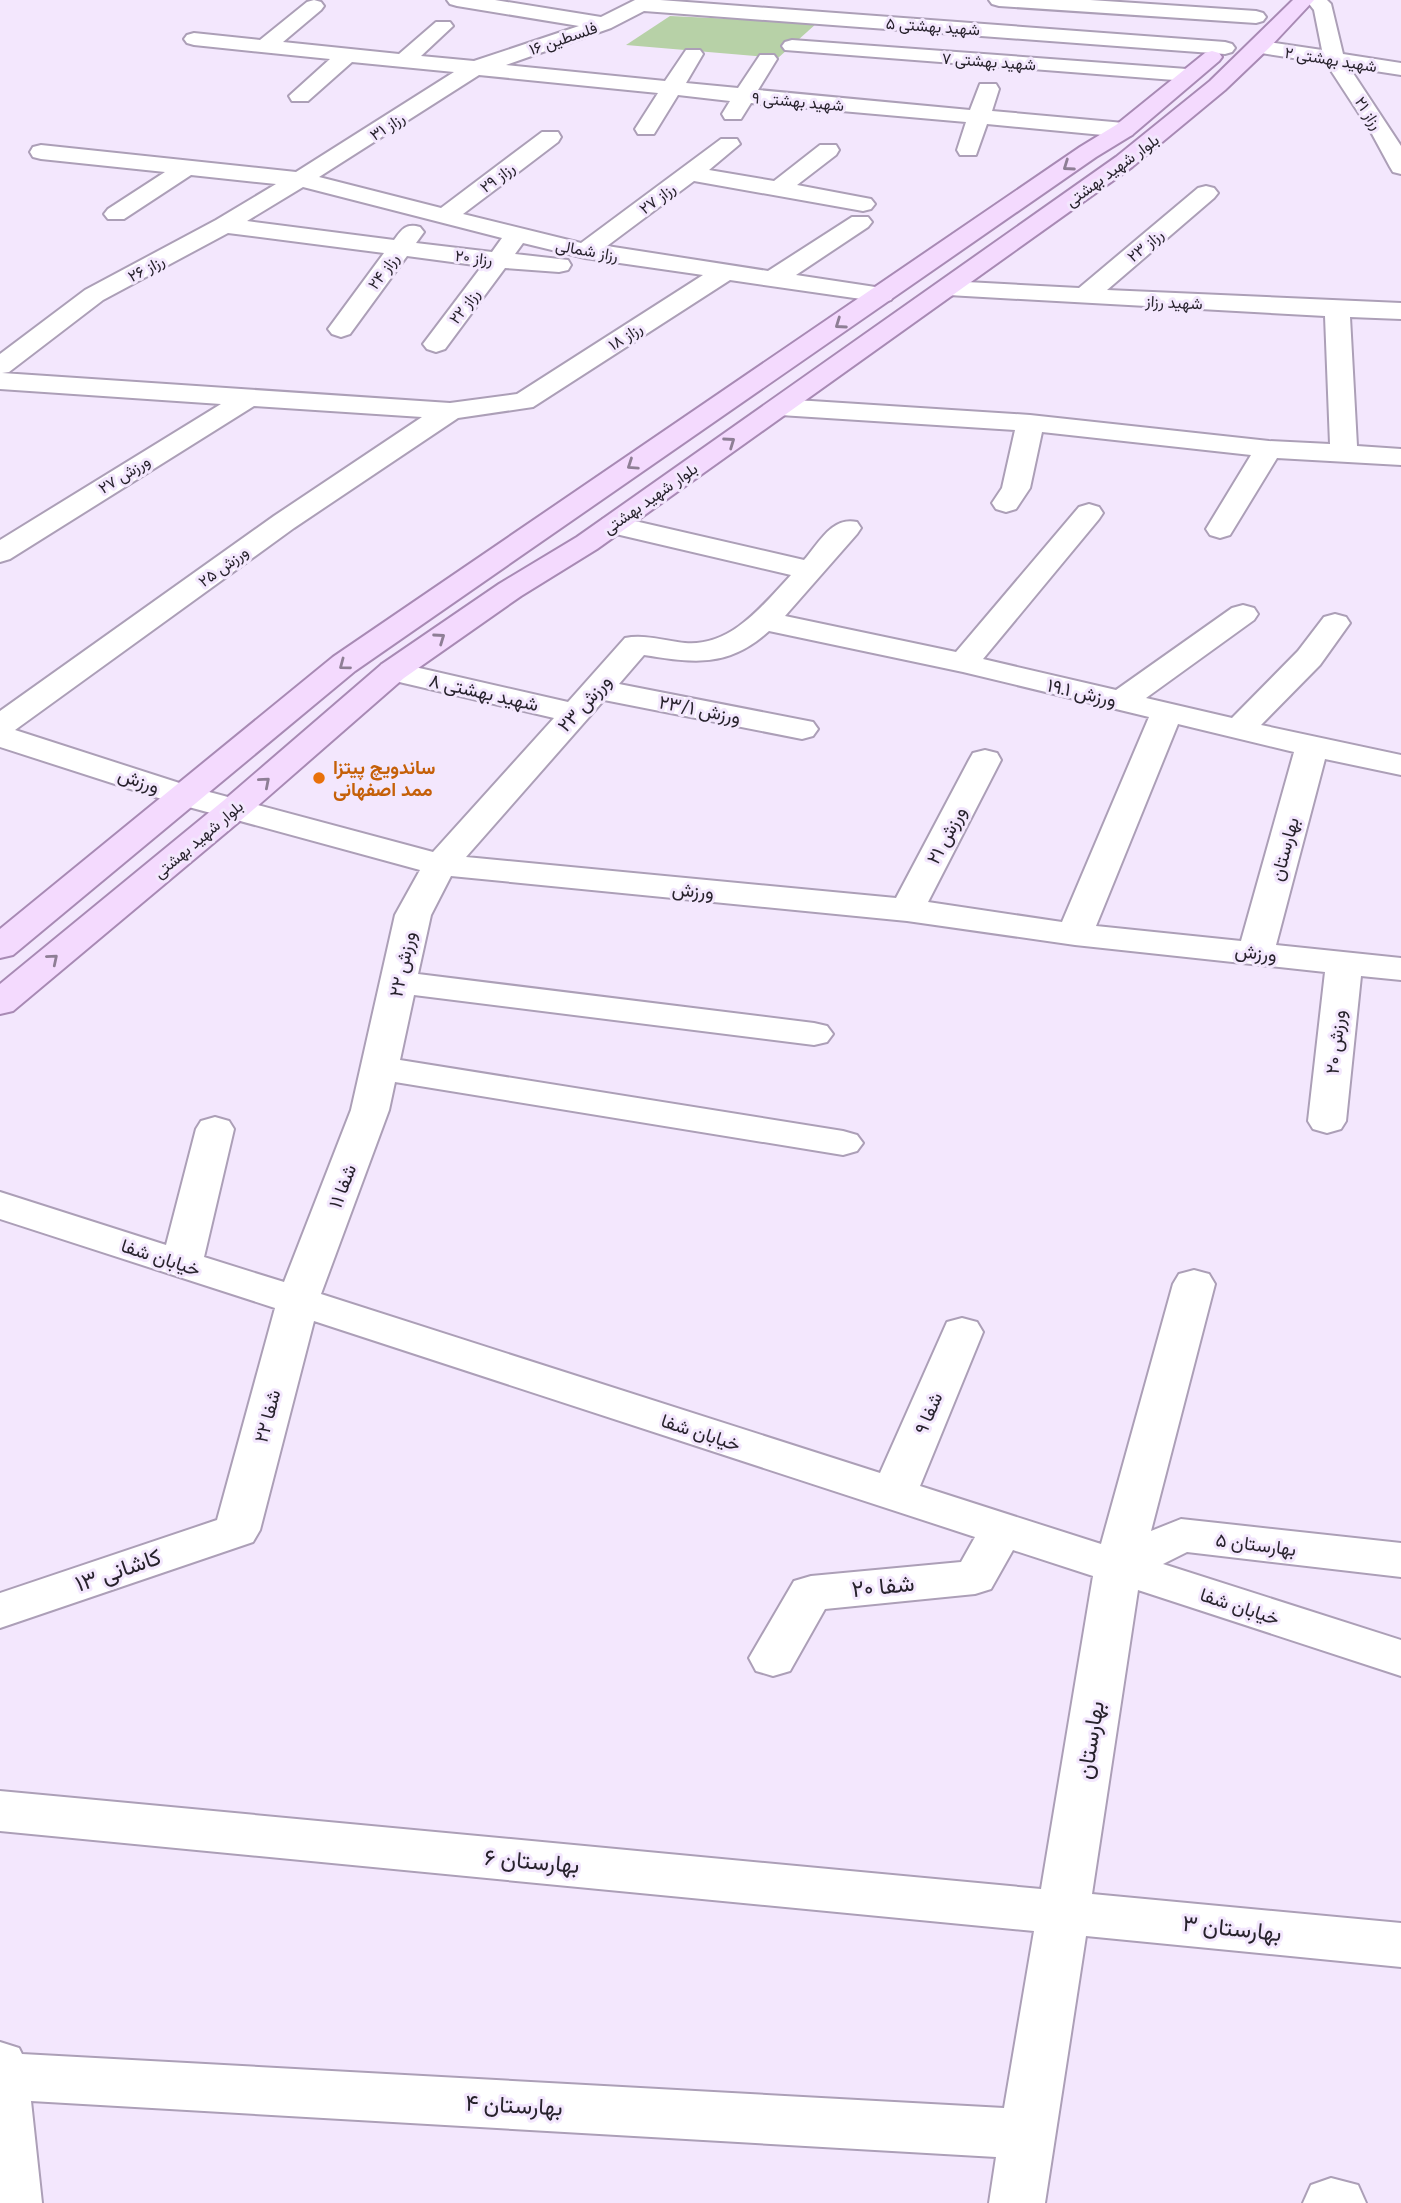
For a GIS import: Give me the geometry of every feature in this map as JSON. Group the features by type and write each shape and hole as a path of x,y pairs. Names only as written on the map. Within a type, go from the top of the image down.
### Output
{"main road":[{"name":"بلوار شهید بهشتی","path":"0,1003 235,808 393,671 510,590 613,525 1162,134 1261,47 1304,0"},
{"name":"بلوار شهید بهشتی","path":"0,947 344,664 1124,130 1187,75 1225,48 1264,8"},
{"path":"772,371 816,382"}],"street":[{"path":"457,0 501,3 604,24"},
{"path":"853,20 868,0"},
{"path":"999,0 1264,8"},
{"path":"1316,0 1324,8 1334,60"},
{"name":"شهید بهشتی ۵","path":"646,2 749,6 853,20 1225,48"},
{"name":"فلسطین ۱۶","path":"473,69 604,24 646,2"},
{"path":"265,47 314,6"},
{"path":"403,61 443,26"},
{"name":"شهید بهشتی ۹","path":"194,39 744,96 854,116 900,110 1124,130"},
{"name":"شهید بهشتی ۷","path":"792,46 1187,75"},
{"name":"شهید بهشتی ۲","path":"1261,47 1401,69"},
{"path":"646,129 693,54"},
{"path":"300,96 347,55"},
{"path":"744,96 767,59"},
{"name":"رزاز ۲۱","path":"1334,60 1382,132 1401,167"},
{"name":"رزاز ۳۱","path":"298,179 376,133 473,69"},
{"path":"900,110 917,81"},
{"path":"968,150 988,89"},
{"name":"رزاز ۲۷","path":"585,251 690,173 726,138 744,96"},
{"path":"1382,132 1401,117"},
{"name":"رزاز ۲۹","path":"435,215 550,137"},
{"path":"778,189 828,150"},
{"name":"رزاز شمالی","path":"41,152 298,179 585,251 882,295"},
{"path":"116,214 186,168"},
{"path":"690,173 778,189 861,213 772,279"},
{"name":"رزاز ۲۶","path":"0,366 94,295 224,225 298,179"},
{"name":"رزاز ۲۳","path":"1085,296 1206,193"},
{"name":"رزاز ۲۴","path":"341,330 400,248 435,215"},
{"name":"رزاز ۲۰","path":"224,225 498,260 659,274 725,272"},
{"name":"رزاز ۲۲","path":"436,344 517,235"},
{"name":"رزاز ۱۸","path":"450,411 524,401 725,272"},
{"name":"شهید رزاز","path":"948,288 1337,310 1401,311"},
{"path":"1337,310 1344,455"},
{"path":"0,381 450,411"},
{"name":"ورزش ۲۷","path":"0,553 250,397"},
{"path":"780,407 1030,423 1269,449 1401,457"},
{"name":"ورزش ۲۵","path":"0,726 284,523 450,411"},
{"path":"1006,503 1016,488 1030,423"},
{"path":"1220,529 1269,449"},
{"path":"962,663 1088,513"},
{"path":"613,525 809,570"},
{"path":"763,621 847,528"},
{"path":"1121,701 1243,614"},
{"name":"ورزش ۱۹.۱","path":"763,621 962,663 1312,747 1401,765"},
{"name":"ورزش ۲۳","path":"440,865 636,645 713,652 732,647 763,621"},
{"path":"1239,729 1309,658 1335,623"},
{"name":"شهید بهشتی ۸","path":"393,671 574,713"},
{"name":"ورزش ۲۳/۱","path":"598,689 802,729"},
{"path":"1075,934 1167,712"},
{"name":"ورزش","path":"0,736 186,796 440,865 907,910 1075,934 1256,951 1343,964 1401,969"},
{"name":"بهارستان","path":"1256,951 1312,747"},
{"name":"ورزش ۲۱","path":"907,910 985,760"},
{"name":"ورزش ۲۲","path":"381,1069 413,915 440,865"},
{"name":"ورزش ۲۰","path":"1327,1121 1343,964"},
{"path":"398,982 814,1034"},
{"path":"381,1069 843,1143"},
{"name":"شفا ۱۱","path":"298,1301 370,1110 381,1069"},
{"path":"182,1264 215,1129"},
{"name":"خیابان شفا","path":"0,1205 1401,1658"},
{"name":"بهارستان","path":"1017,2203 1118,1567 1194,1284"},
{"name":"شفا ۲۲","path":"237,1530 298,1301"},
{"name":"شفا ۹","path":"894,1494 962,1332"},
{"name":"شفا ۲۰","path":"773,1658 811,1593 975,1577 1002,1529"},
{"name":"کاشانی ۱۳","path":"0,1611 237,1530"},
{"name":"بهارستان ۵","path":"1118,1567 1181,1535 1401,1560"},
{"name":"بهارستان ۶","path":"0,1811 1063,1912"},
{"name":"بهارستان ۳","path":"1063,1912 1401,1945"},
{"path":"0,2065 14,2203"},
{"name":"بهارستان ۴","path":"1,2077 1028,2134"},
{"path":"1331,2203 1338,2203"}],"green space":[{"path":"670,16 817,23 778,58 626,45"}],"place":[{"name":"ساندویچ پیتزا ممد اصفهانی","path":"319,778"}]}
